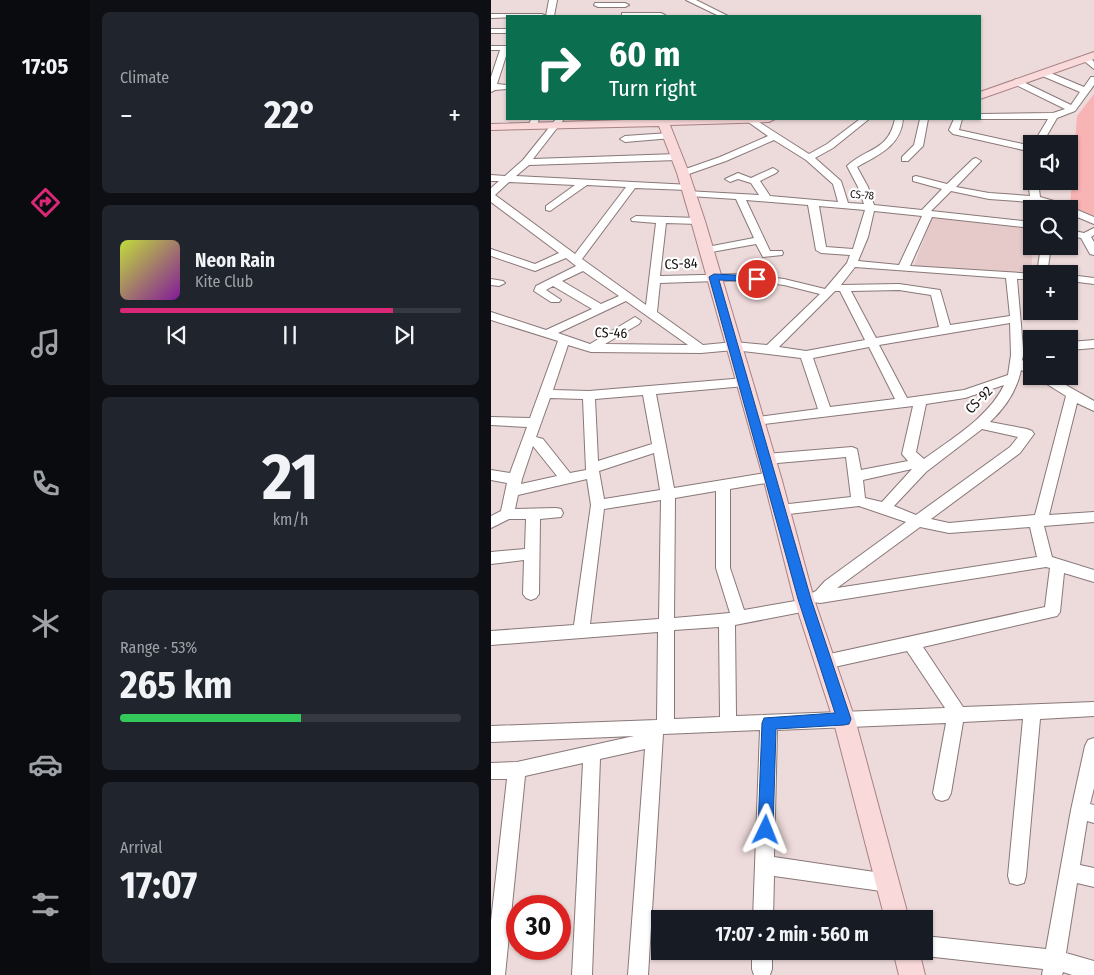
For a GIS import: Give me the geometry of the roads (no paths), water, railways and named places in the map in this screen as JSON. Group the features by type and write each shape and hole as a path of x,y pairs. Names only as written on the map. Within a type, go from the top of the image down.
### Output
{"main road":[{"path":"981,96 1090,56"},
{"path":"491,127 534,122 665,125 722,120"},
{"path":"665,125 698,221 780,510 810,600 825,662 844,719 895,910"},
{"path":"909,960 913,975"}],"street":[{"path":"550,15 553,0"},
{"path":"690,0 719,15"},
{"path":"598,5 625,2 625,15"},
{"path":"491,16 506,16"},
{"path":"491,32 506,31"},
{"path":"491,48 506,48 491,88 506,87"},
{"path":"1090,56 1094,68"},
{"path":"1043,73 1085,91"},
{"path":"981,117 1055,116 1072,109 1094,78"},
{"path":"1017,82 1072,109"},
{"path":"1043,135 1055,116"},
{"path":"750,120 809,158 838,183 844,206"},
{"path":"809,158 831,146 864,120"},
{"path":"770,349 835,290 853,264 870,208 863,187 852,166 875,154 890,143 898,128 899,120"},
{"path":"905,159 918,146 924,120"},
{"path":"958,120 954,130 956,132 1023,147"},
{"path":"558,122 526,162 491,195 576,260 701,349"},
{"path":"625,139 665,125"},
{"path":"491,178 633,184 684,178 775,136"},
{"path":"903,269 926,214 948,188 977,161"},
{"path":"526,162 684,178"},
{"path":"730,179 738,176 749,181 773,171"},
{"name":"CS-78","path":"684,178 739,196 1023,224"},
{"path":"917,179 948,188 1007,198 1046,200"},
{"path":"754,180 766,198"},
{"path":"550,208 585,182"},
{"path":"555,300 539,289 553,281 576,260 633,184"},
{"path":"1035,190 1036,198"},
{"path":"739,196 767,255 777,253"},
{"path":"813,202 821,250 857,252"},
{"path":"1078,213 1094,221"},
{"path":"636,220 698,221"},
{"path":"651,314 661,220"},
{"path":"1090,234 1094,252"},
{"path":"706,250 759,240"},
{"path":"491,252 535,268 576,260"},
{"path":"853,264 931,271 1023,276"},
{"path":"931,271 945,329"},
{"name":"CS-92","path":"885,508 923,464 977,424 1000,403 1013,378 1016,357 1011,275"},
{"name":"CS-84","path":"654,280 744,277 835,290 899,287 936,292"},
{"path":"1078,279 1094,282"},
{"path":"553,281 601,309"},
{"path":"835,290 874,343 903,402"},
{"path":"547,334 628,296"},
{"name":"CS-46","path":"491,316 591,348 701,349 734,346 806,355 945,329 1015,319"},
{"path":"591,348 635,321"},
{"path":"507,514 528,441 564,340"},
{"path":"1078,345 1094,344"},
{"path":"1023,354 1016,357 1023,363"},
{"path":"806,355 825,412"},
{"path":"755,421 965,394 1013,378"},
{"path":"545,394 589,395 745,382"},
{"path":"1054,385 1072,396 1092,404"},
{"path":"638,975 668,625 669,494 649,391"},
{"path":"581,631 598,505 592,470 589,395"},
{"path":"825,662 1052,612 1052,563 1038,520 1072,396"},
{"path":"920,400 909,454 923,464"},
{"path":"491,421 535,423"},
{"path":"810,600 1015,450 1027,434 977,424"},
{"path":"528,441 538,442 567,479"},
{"path":"491,475 514,485 567,479 660,446"},
{"path":"766,459 852,452 859,501"},
{"path":"856,476 923,464"},
{"path":"598,505 772,477"},
{"path":"723,485 723,568 733,619 728,724"},
{"path":"780,510 859,501 885,508 918,521 949,528 1094,517"},
{"path":"491,523 507,514 556,513"},
{"path":"531,594 533,514"},
{"path":"491,558 532,554"},
{"path":"491,638 733,619 810,600 1052,563 1094,576"},
{"path":"911,643 955,708 956,715 942,793"},
{"path":"491,734 658,731 728,724 1094,709"},
{"path":"1017,876 1032,712"},
{"path":"763,910 769,723"},
{"path":"491,771 517,770 592,753 658,731"},
{"path":"1053,968 1070,871 1087,812 1094,746"},
{"path":"582,975 592,753"},
{"path":"495,975 517,770"},
{"path":"765,865 888,883"},
{"path":"1070,871 1094,878"},
{"path":"933,947 1053,968 1094,971"}]}
